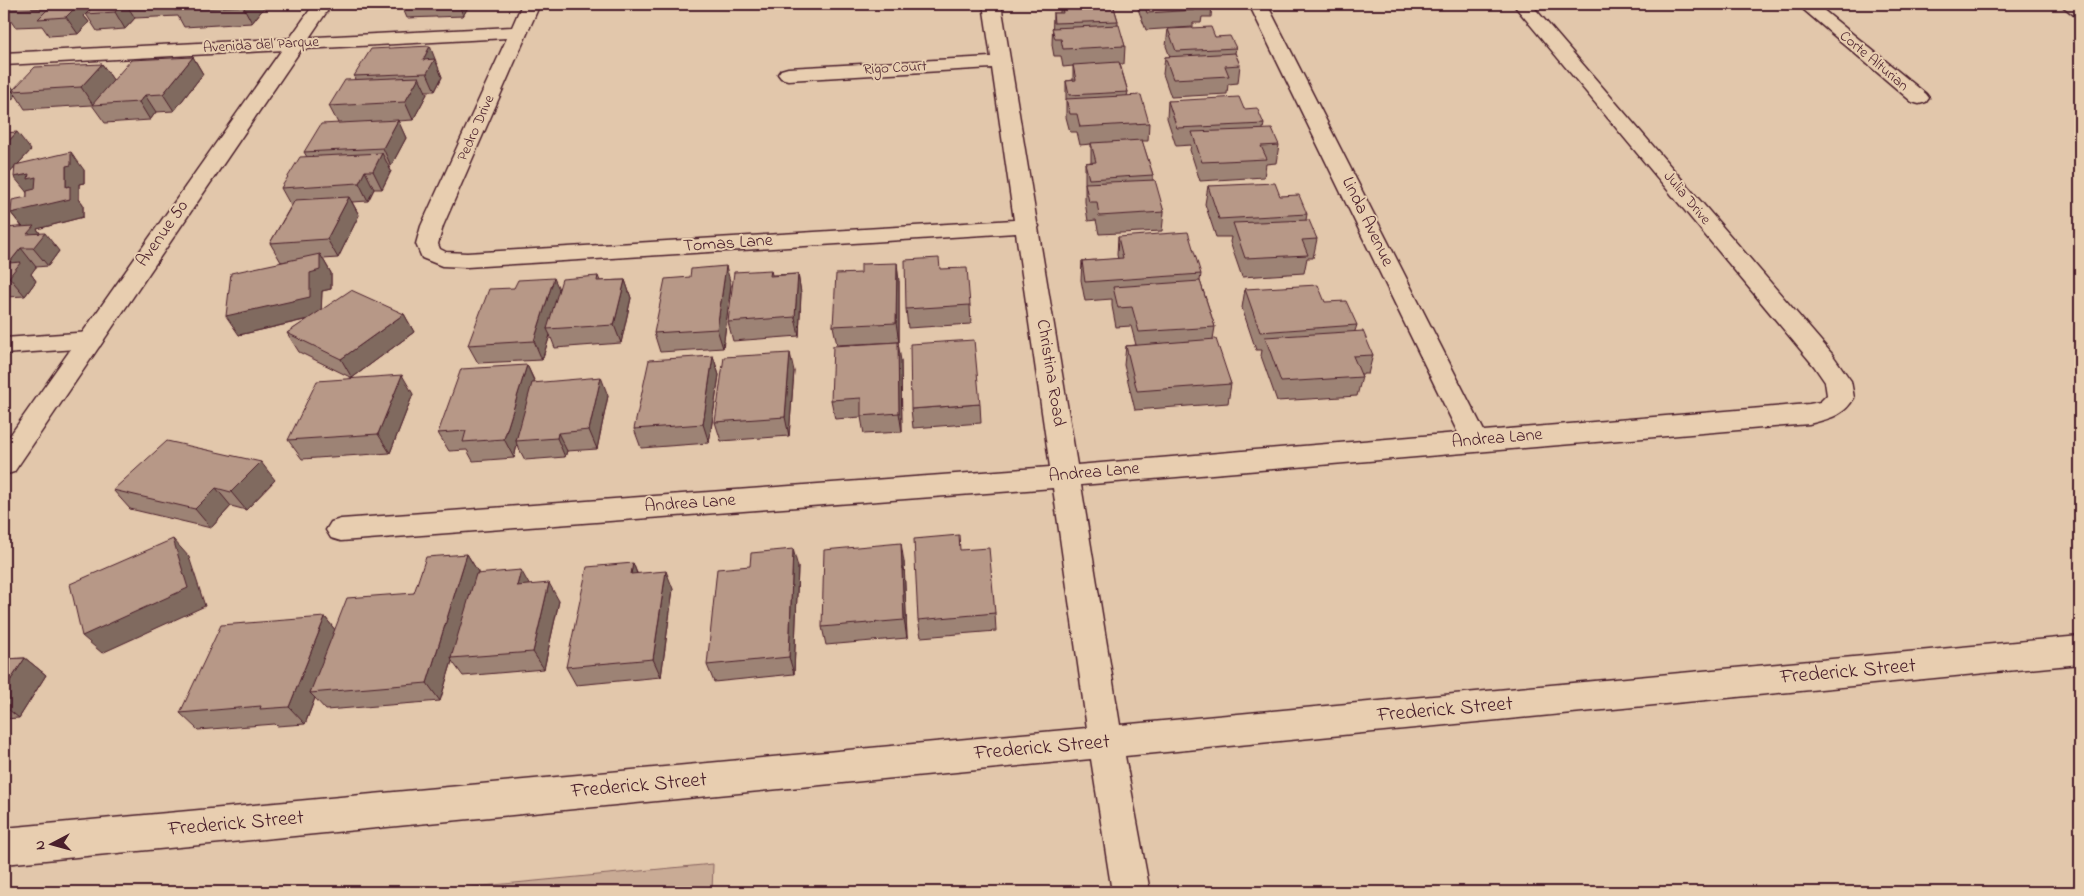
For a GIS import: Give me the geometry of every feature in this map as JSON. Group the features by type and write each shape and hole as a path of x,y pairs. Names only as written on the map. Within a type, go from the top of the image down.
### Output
{"street":[{"name":"Avenue 50","path":"4,465 323,4"},
{"name":"Pedro Drive","path":"430,253 427,244 432,226 531,4"},
{"name":"Christina Road","path":"992,4 1130,892"},
{"name":"Linda Avenue","path":"1258,4 1475,441"},
{"name":"Julia Drive","path":"1522,4 1823,360 1838,381 1841,398"},
{"name":"Corte Alturian","path":"1806,4 1919,98"},
{"path":"2069,4 2080,11"},
{"name":"Avenida del Parque","path":"4,59 518,32"},
{"name":"Rigo Court","path":"788,74 1002,62"},
{"name":"Tomas Lane","path":"430,253 442,259 467,260 1028,226"},
{"path":"4,346 91,340"},
{"name":"Andrea Lane","path":"341,530 1066,476 1809,414 1829,409 1841,398"},
{"name":"Frederick Street","path":"4,846 2080,650"}],"shaded area":[{"path":"713,864 712,892 418,892 452,889"}],"building":[{"path":"10,4 78,5 66,17 38,19 49,8 4,10"},
{"path":"96,4 122,4 115,12 86,14"},
{"path":"179,4 245,4 243,6 174,10"},
{"path":"1061,4 1113,4 1118,21 1054,23 1053,13 1063,13"},
{"path":"1144,4 1202,4 1203,6 1193,6 1195,10 1147,13"},
{"path":"1119,25 1125,46 1063,49 1061,39 1055,39 1052,28"},
{"path":"1211,27 1215,37 1230,36 1236,48 1176,51 1168,29"},
{"path":"430,46 423,60 435,59 427,73 354,76 371,49"},
{"path":"1235,53 1240,65 1225,66 1229,76 1173,79 1165,57"},
{"path":"193,57 163,94 145,95 139,102 92,105 131,60"},
{"path":"1119,62 1128,92 1069,95 1066,81 1076,80 1073,65"},
{"path":"102,64 81,87 12,91 35,67"},
{"path":"419,77 405,102 329,106 345,80"},
{"path":"1141,95 1149,123 1080,127 1077,114 1070,114 1066,99"},
{"path":"1239,97 1244,109 1257,108 1264,124 1177,128 1168,101"},
{"path":"398,120 383,148 304,152 321,124"},
{"path":"1272,129 1279,145 1261,146 1267,159 1202,162 1192,132"},
{"path":"17,132 4,146 4,133"},
{"path":"1142,140 1153,175 1089,179 1085,163 1096,162 1091,143"},
{"path":"71,152 71,165 66,166 66,187 70,186 70,199 11,213 12,200 27,197 27,191 35,189 36,177 28,179 29,174 14,177 15,165"},
{"path":"382,153 373,171 365,171 359,183 281,188 300,157"},
{"path":"1155,180 1164,212 1099,216 1097,202 1089,202 1085,183"},
{"path":"1275,183 1280,196 1299,195 1307,214 1219,219 1208,186"},
{"path":"349,197 327,239 270,243 295,200"},
{"path":"1309,220 1317,239 1302,240 1308,255 1245,258 1233,223"},
{"path":"34,226 27,234 45,233 33,248 21,248 9,263 21,262 9,277 4,277 4,228"},
{"path":"1188,232 1201,274 1085,282 1082,261 1123,258 1118,237"},
{"path":"320,254 320,270 310,273 310,297 226,316 231,273"},
{"path":"939,258 940,269 967,268 970,305 906,309 905,260"},
{"path":"897,263 896,323 833,326 836,274 861,273 861,264"},
{"path":"726,266 717,329 654,333 665,279 690,277 691,269"},
{"path":"771,270 770,276 798,274 795,317 728,322 734,272"},
{"path":"598,276 597,281 625,280 614,325 547,329 562,279"},
{"path":"554,278 534,341 468,345 489,289 514,288 518,280"},
{"path":"1200,281 1215,327 1139,332 1132,307 1118,308 1113,287"},
{"path":"1318,285 1325,302 1346,301 1357,325 1260,332 1245,289"},
{"path":"351,290 404,314 341,359 287,333"},
{"path":"1363,331 1373,355 1353,356 1362,377 1281,382 1265,337"},
{"path":"1216,339 1231,384 1137,391 1126,346"},
{"path":"974,340 980,404 911,409 910,344"},
{"path":"898,342 899,413 861,416 861,398 831,400 833,346"},
{"path":"790,353 785,417 715,422 724,357"},
{"path":"713,356 703,424 634,429 649,360"},
{"path":"527,365 504,439 463,442 466,431 438,433 461,369"},
{"path":"402,375 378,434 288,440 317,381"},
{"path":"601,377 589,430 558,433 557,438 516,441 532,383"},
{"path":"167,441 261,462 231,492 216,488 195,509 113,490"},
{"path":"959,535 960,550 989,548 995,613 918,620 914,539"},
{"path":"173,539 188,588 82,636 70,584"},
{"path":"901,543 904,620 822,627 824,550"},
{"path":"793,549 789,657 707,665 717,569 750,566 751,553"},
{"path":"467,554 427,683 310,693 347,598 414,593 426,557"},
{"path":"633,563 631,574 666,571 653,659 566,667 587,567"},
{"path":"521,570 517,586 549,583 533,652 451,658 476,574"},
{"path":"325,617 289,707 260,709 261,706 180,713 221,625"},
{"path":"25,658 4,690 4,659"}]}
